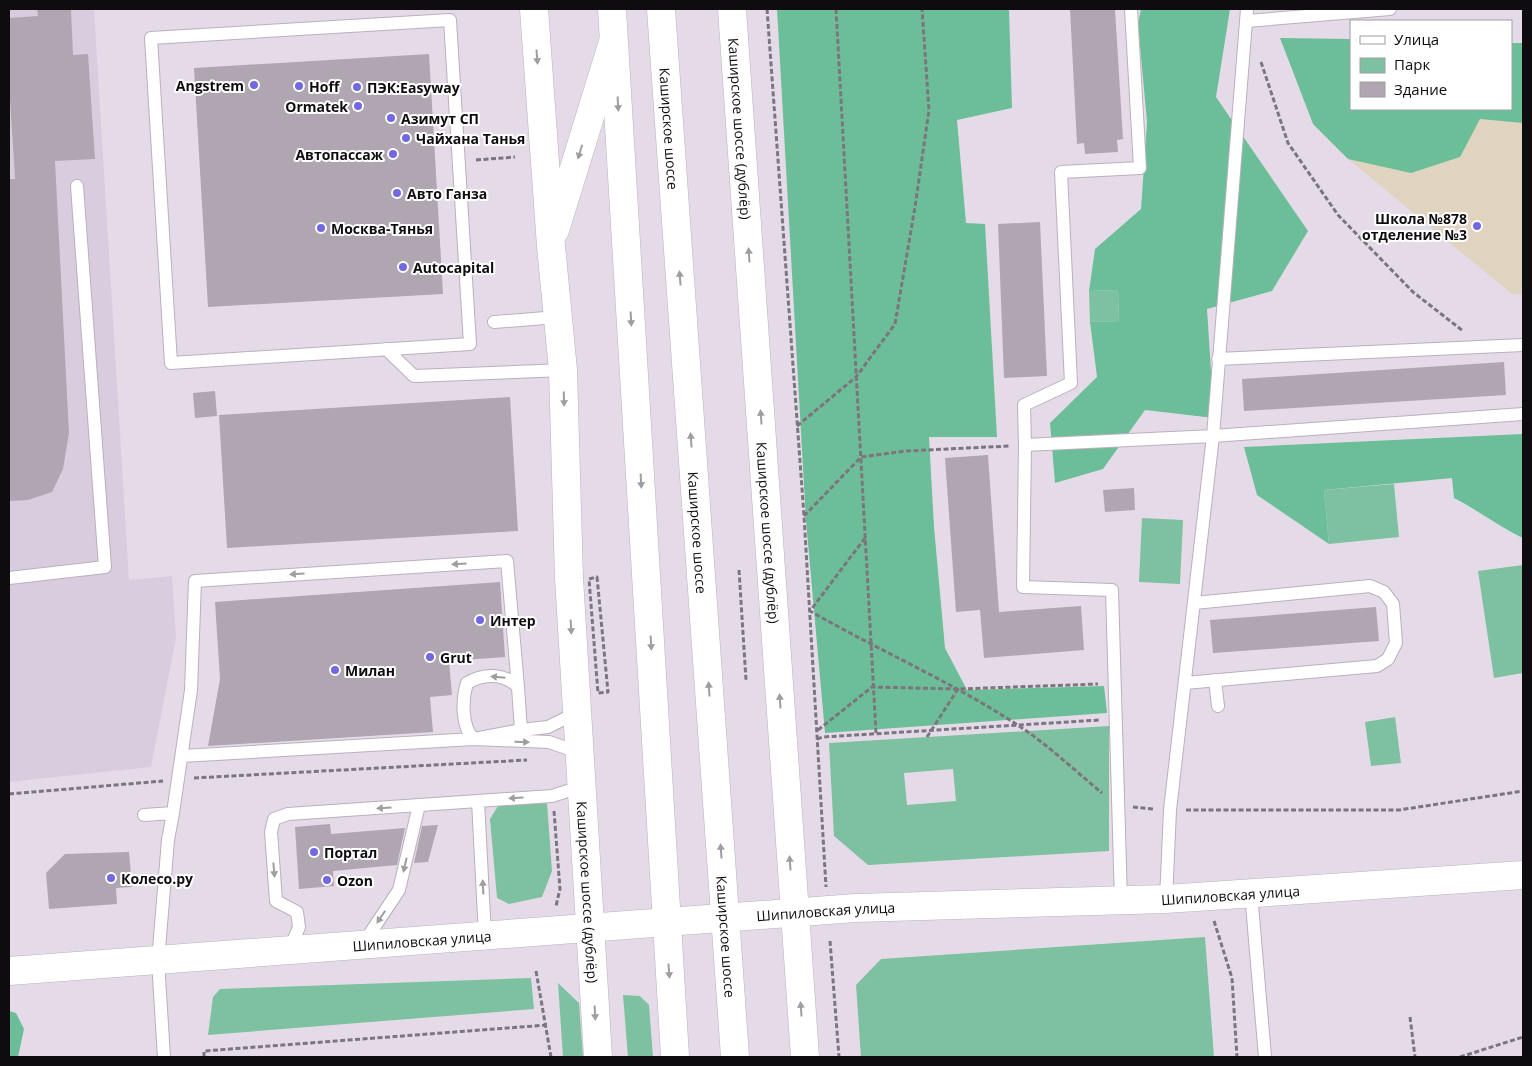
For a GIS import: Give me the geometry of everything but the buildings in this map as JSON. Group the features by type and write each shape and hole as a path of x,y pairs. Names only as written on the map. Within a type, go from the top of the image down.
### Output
{"main road":[{"name":"Каширское шоссе (дублёр)","path":"534,9 550,246 563,370 569,578 580,787 591,929 598,1057"},
{"path":"612,9 675,1057"},
{"name":"Каширское шоссе","path":"661,9 726,917 734,1057"},
{"name":"Каширское шоссе (дублёр)","path":"732,9 805,1057"},
{"path":"550,246 614,38"},
{"name":"Шипиловская улица","path":"9,971 854,908 1166,899 1523,876"}],"lane":[{"path":"1121,901 1112,590 1023,588 1024,405 1071,384 1061,172 1140,168 1131,9"},
{"path":"1166,899 1170,810 1213,436 1247,15 1390,9"},
{"path":"386,349 470,344 450,20 151,38 171,363 386,349 414,376 563,370"},
{"path":"9,578 105,568 77,186"},
{"path":"494,322 558,317"},
{"path":"1218,360 1523,345"},
{"path":"1025,445 1213,436 1523,414"},
{"path":"164,1057 158,961 168,840 179,779 194,661 195,581 508,561 521,730"},
{"path":"1185,683 1376,666 1388,659 1396,643 1393,604 1384,592 1370,586 1194,603"},
{"path":"518,687 510,679 497,676 476,678 467,682 464,693 468,733 474,738 549,742 578,752"},
{"path":"1215,680 1218,706"},
{"path":"182,756 474,738 548,727 576,713"},
{"path":"289,950 299,927 297,912 276,901 271,832 274,819 288,814 552,796 580,787"},
{"path":"478,801 485,936"},
{"path":"362,945 399,890 419,805"},
{"path":"144,815 173,813"},
{"path":"1251,893 1265,1057"}],"path":[{"path":"766,9 804,516 818,730 826,895"},
{"path":"836,9 876,734"},
{"path":"797,426 856,378 895,324 916,207 929,110 922,9"},
{"path":"1259,58 1288,142 1338,215 1413,292 1485,348"},
{"path":"467,160 515,157"},
{"path":"804,516 860,457 906,451 1025,445"},
{"path":"810,611 865,538"},
{"path":"739,570 746,680"},
{"path":"597,577 608,692 598,693"},
{"path":"810,611 870,646 958,689 1018,725 1117,806 1170,810 1399,810 1523,792"},
{"path":"818,730 872,687 958,689 1114,684"},
{"path":"927,737 958,689"},
{"path":"817,739 823,737 1115,720"},
{"path":"9,794 179,779 533,760"},
{"path":"552,796 560,889 555,908"},
{"path":"1213,918 1232,978 1237,1057"},
{"path":"830,941 840,1057"},
{"path":"536,972 547,1025 550,1057"},
{"path":"1410,1017 1415,1057"},
{"path":"204,1057 204,1052 547,1025"},
{"path":"1460,1057 1523,1037"}],"shaded area":[{"path":"9,9 94,9 129,580 172,576 176,638 151,767 9,782"},
{"name":"Школа №878 отделение №3","path":"1523,74 1523,294 1512,294 1348,159 1313,124 1350,109 1512,110"}],"green space":[{"path":"777,9 1009,9 1012,108 957,120 966,223 985,224 997,437 929,437 934,527 945,648 967,690 1104,686 1107,713 825,733 806,521"},
{"path":"1141,9 1230,9 1216,97 1308,231 1272,291 1207,309 1214,418 1145,410 1103,469 1055,483 1050,423 1097,377 1090,322 1119,321 1118,290 1089,291 1095,249 1141,209 1147,122 1138,24"},
{"path":"1280,38 1350,39 1350,110 1512,110 1512,43 1523,43 1523,123 1480,119 1460,157 1411,173 1348,159 1313,124"},
{"path":"1118,290 1119,321 1090,322 1089,291"},
{"path":"1523,434 1523,538 1454,498 1452,478 1324,490 1329,544 1257,495 1244,447"},
{"path":"1394,484 1399,537 1329,544 1324,490"},
{"path":"1142,518 1183,520 1180,584 1139,582"},
{"path":"1523,565 1523,673 1494,678 1478,571"},
{"path":"1395,717 1401,763 1371,766 1365,722"},
{"path":"1109,726 1109,851 868,865 834,836 829,743","holes":["953,769 956,801 907,805 904,773"]},
{"path":"547,803 552,871 542,897 509,904 497,898 490,819 498,806"},
{"path":"1205,937 1214,1057 861,1057 856,985 881,959"},
{"path":"531,978 534,1009 208,1035 213,997 220,989"},
{"path":"558,983 579,1003 583,1057 563,1057"},
{"path":"623,995 640,996 649,1005 653,1057 628,1057"},
{"path":"9,1011 16,1013 24,1029 18,1057 9,1057"}],"place":[{"name":"Angstrem","path":"254,85"},
{"name":"Hoff","path":"299,86"},
{"name":"ПЭК:Easyway","path":"357,87"},
{"name":"Ormatek","path":"358,106"},
{"name":"Азимут СП","path":"391,118"},
{"name":"Чайхана Танья","path":"406,138"},
{"name":"Автопассаж","path":"393,154"},
{"name":"Авто Ганза","path":"397,193"},
{"name":"Школа №878 отделение №3","path":"1477,226"},
{"name":"Москва-Тянья","path":"321,228"},
{"name":"Autocapital","path":"403,267"},
{"name":"Интер","path":"480,620"},
{"name":"Grut","path":"430,657"},
{"name":"Милан","path":"335,670"},
{"name":"Портал","path":"314,852"},
{"name":"Колесо.ру","path":"111,878"},
{"name":"Ozon","path":"327,880"}]}
